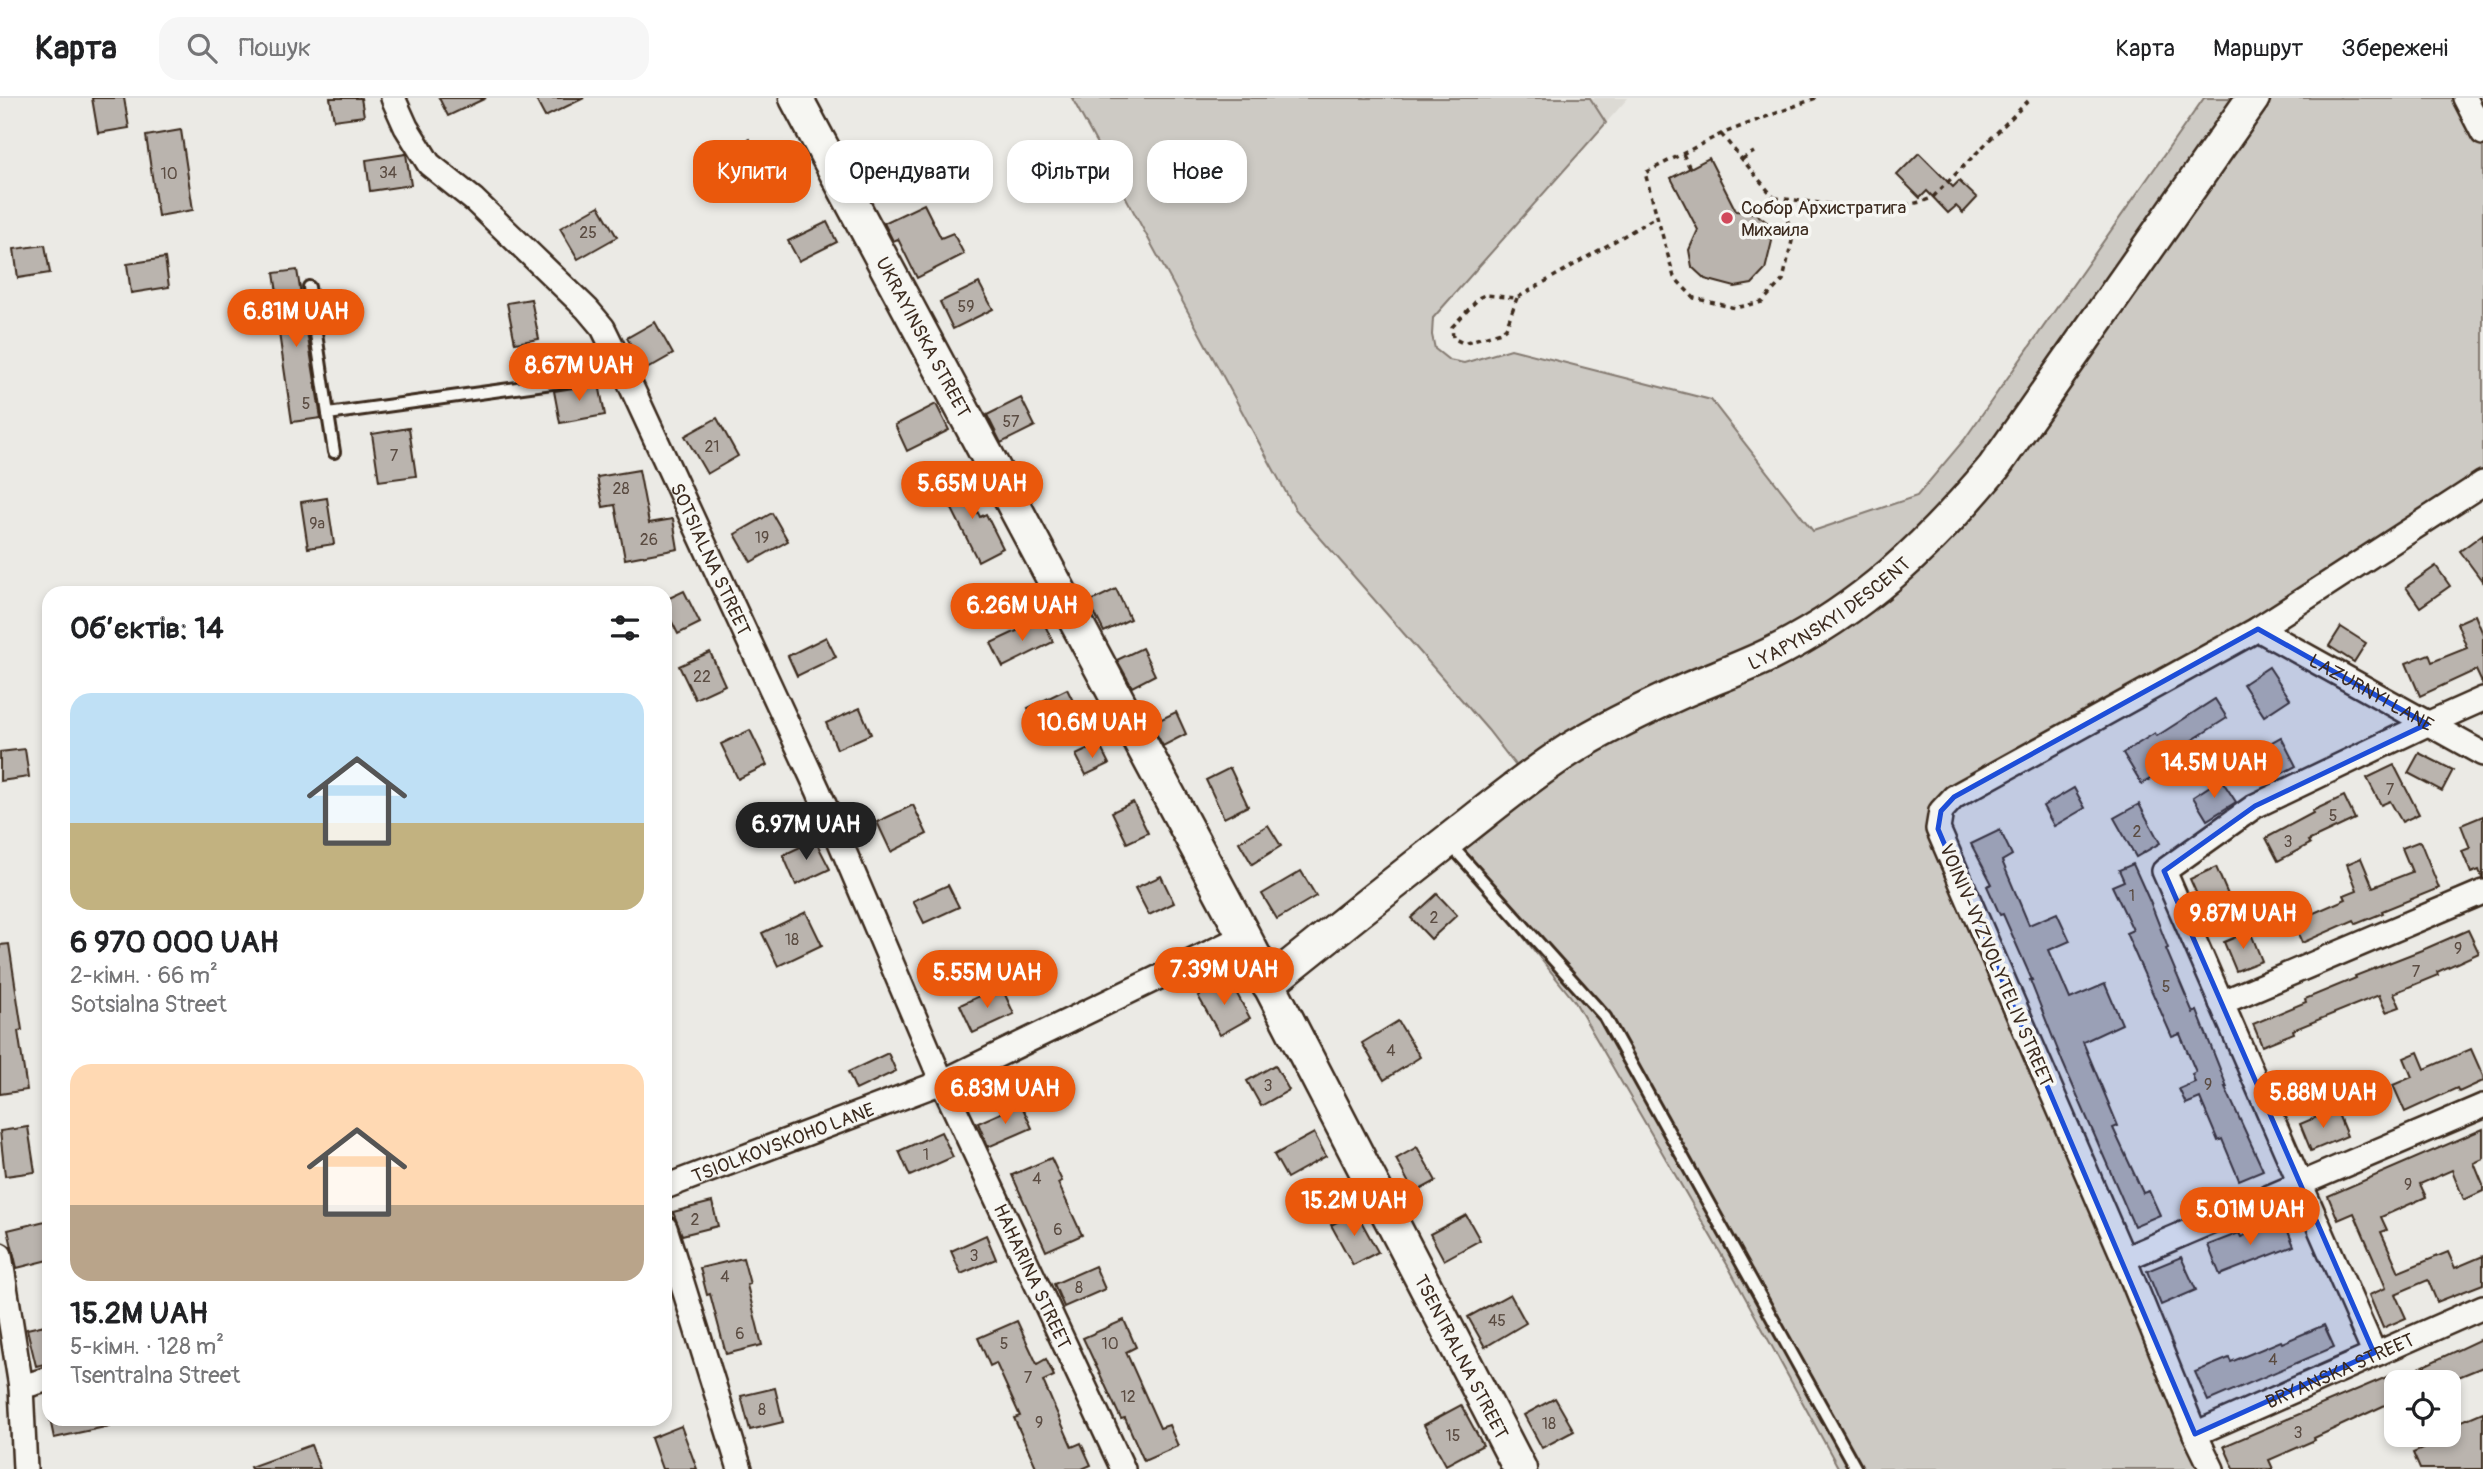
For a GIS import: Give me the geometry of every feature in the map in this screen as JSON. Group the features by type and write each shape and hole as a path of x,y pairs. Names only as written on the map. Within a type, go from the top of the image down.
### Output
{"street":[{"name":"SOTSIALNA STREET","path":"393,98 406,127 429,164 474,200 587,309 603,328 818,790 943,1082"},
{"name":"UKRAYINSKA STREET","path":"796,98 1268,984"},
{"name":"LYAPYNSKYI DESCENT","path":"1268,984 1447,841 1568,751 1647,708 1749,664 1807,635 1856,604 1900,568 1950,519 1994,467 2253,98"},
{"path":"2472,101 2483,132"},
{"name":"VOINIV-VYZVOLYTELIV STREET","path":"2212,1469 2194,1434 2124,1259 1938,829 1941,811 1954,797 2258,629 2483,483"},
{"name":"LAZURNYI LANE","path":"2258,629 2483,754"},
{"path":"2374,1353 2164,871 2255,806 2483,699"},
{"path":"2221,1003 2483,892"},
{"name":"TSIOLKOVSKOHO LANE","path":"672,1184 943,1082 1244,936"},
{"name":"TSENTRALNA STREET","path":"1268,984 1520,1469"},
{"name":"HAHARINA STREET","path":"943,1082 1124,1469"},
{"path":"2124,1259 2483,1106"},
{"path":"672,1250 740,1469"},
{"path":"0,1255 20,1387 25,1469"},
{"name":"BRYANSKA STREET","path":"2194,1434 2483,1307"},
{"path":"20,1387 42,1381"}],"lane":[{"path":"309,287 334,452"},
{"path":"328,414 625,373"},
{"path":"1447,841 1605,1017 1856,1469"}],"path":[{"path":"1721,134 1786,212 1792,241 1783,280 1762,302 1735,308 1695,298 1674,277 1645,173 1721,134 1816,98"},
{"path":"1774,198 1873,206 1921,202 1932,198 2031,98"},
{"path":"1742,159 1754,152"},
{"path":"1683,154 1690,168"},
{"path":"1517,298 1506,327 1501,332 1463,343 1453,338 1452,327 1480,297 1485,295 1517,298 1657,216"}],"highlighted area":[{"path":"2258,629 2427,724 2255,806 2164,871 2374,1353 2195,1434 1938,829 1941,811 1954,797"}],"shaded area":[{"path":"1072,98 1590,98 1606,123 1433,318 1435,349 1449,360 1464,363 1511,349 1711,400 1813,531 1917,496 1964,440 2204,98 2466,98 2483,133 2483,483 1941,811 2212,1469 1839,1469 1728,1266 1575,1002 1447,841 1526,779 1488,730 1295,509 1129,203 1133,203 1133,140 1095,140"},
{"path":"1590,98 1628,98 1606,123"}],"building":[{"path":"92,98 124,98 129,128 98,133"},
{"path":"330,98 361,98 364,116 334,120"},
{"path":"439,98 486,98 448,116"},
{"path":"535,98 584,98 545,117"},
{"path":"181,130 193,210 158,216 146,136"},
{"path":"1919,153 1953,187 1959,181 1977,198 1963,213 1956,206 1948,213 1927,191 1920,198 1897,175"},
{"path":"406,154 411,185 370,191 366,160"},
{"name":"Собор Архистратига Михаила","path":"1709,158 1736,211 1755,213 1768,223 1772,241 1765,270 1752,284 1735,287 1705,279 1692,267 1689,250 1698,230 1671,178"},
{"path":"924,204 941,238 953,233 964,254 917,278 898,239 893,241 884,223"},
{"path":"599,206 617,237 578,259 560,228"},
{"path":"827,222 837,242 799,261 788,241"},
{"path":"45,245 50,273 18,278 14,249"},
{"path":"165,258 169,287 131,293 127,264"},
{"path":"297,270 321,418 292,422 279,333 283,332 274,273"},
{"path":"979,283 993,309 953,329 940,302"},
{"path":"531,299 539,339 515,343 507,303"},
{"path":"655,322 673,354 645,370 627,338"},
{"path":"599,384 605,415 560,423 554,391"},
{"path":"1021,398 1035,426 1001,443 987,415"},
{"path":"936,404 949,430 907,451 895,425"},
{"path":"717,418 738,456 707,474 685,436"},
{"path":"409,428 416,476 379,481 372,434"},
{"path":"639,470 649,523 673,519 678,549 625,559 615,505 603,507 597,477"},
{"path":"961,477 980,517 986,514 1003,548 978,561 941,487"},
{"path":"327,498 334,544 308,548 301,502"},
{"path":"772,513 788,541 751,562 735,534"},
{"path":"2483,534 2483,582 2460,551"},
{"path":"2436,566 2450,586 2420,607 2406,587"},
{"path":"1116,589 1130,619 1104,632 1089,602"},
{"path":"684,591 700,623 678,634 672,622 672,597"},
{"path":"2475,615 2483,634 2483,685 2476,670 2420,696 2406,663 2429,654 2432,662 2467,648 2457,623"},
{"path":"1042,619 1053,642 1003,667 991,643"},
{"path":"2341,627 2366,643 2354,662 2329,646"},
{"path":"826,637 836,657 797,676 788,656"},
{"path":"1142,648 1155,675 1132,687 1117,660"},
{"path":"710,652 725,685 695,699 679,666"},
{"path":"2269,667 2290,699 2264,716 2243,684"},
{"path":"1067,689 1080,715 1041,734 1028,708"},
{"path":"2215,699 2227,718 2169,755 2174,764 2142,784 2123,753 2155,733 2157,736"},
{"path":"860,708 871,734 837,749 826,723"},
{"path":"1176,712 1186,734 1163,746 1151,724"},
{"path":"750,730 767,765 738,779 721,744"},
{"path":"2281,737 2296,766 2264,783 2249,755"},
{"path":"1099,744 1109,764 1086,775 1076,755"},
{"path":"25,749 29,777 0,781 0,752"},
{"path":"2419,753 2453,770 2442,791 2408,773"},
{"path":"2394,765 2419,814 2402,822 2390,801 2381,805 2367,778"},
{"path":"1230,768 1248,806 1224,818 1206,780"},
{"path":"2221,779 2236,802 2207,820 2193,797"},
{"path":"2074,788 2085,808 2054,826 2043,806"},
{"path":"2344,796 2355,819 2308,841 2310,844 2278,861 2266,838"},
{"path":"1133,802 1148,833 1127,843 1112,812"},
{"path":"2139,804 2160,843 2136,857 2114,818"},
{"path":"913,805 927,834 891,852 877,822"},
{"path":"2483,816 2482,878 2479,870 2471,873 2462,851 2470,848 2461,825"},
{"path":"1268,825 1281,846 1252,864 1239,842"},
{"path":"2000,830 2012,855 2002,861 2029,925 2057,913 2070,941 2049,950 2070,999 2105,984 2122,1024 2083,1042 2118,1126 2113,1128 2143,1193 2149,1191 2160,1215 2134,1226 2063,1063 2032,980 2003,914 2000,915 1987,886 1992,884 1971,844"},
{"path":"815,840 830,869 796,885 783,855"},
{"path":"2420,841 2439,888 2356,924 2354,920 2302,943 2293,922 2346,899 2344,895 2357,890 2347,864 2361,858 2373,887 2412,872 2402,848"},
{"path":"2133,864 2193,1013 2197,1011 2225,1087 2263,1170 2239,1180 2222,1139 2218,1141 2200,1098 2186,1104 2179,1089 2195,1082 2192,1074 2196,1072 2180,1034 2172,1037 2126,933 2133,930 2112,886 2124,881 2119,870"},
{"path":"2216,867 2229,897 2203,908 2190,879"},
{"path":"1301,871 1316,896 1277,919 1262,894"},
{"path":"1161,876 1174,903 1149,915 1135,888"},
{"path":"948,885 959,907 924,923 913,901"},
{"path":"1437,894 1457,915 1431,939 1411,918"},
{"path":"806,912 822,945 778,966 762,933"},
{"path":"2468,930 2479,953 2437,972 2438,975 2394,993 2400,1007 2386,1012 2379,995 2293,1030 2294,1033 2262,1046 2253,1024 2306,1002 2305,999 2356,978 2355,976"},
{"path":"2250,931 2262,961 2236,971 2224,942"},
{"path":"9,944 22,1030 18,1031 27,1090 0,1094 0,945"},
{"path":"1229,979 1250,1018 1220,1035 1198,996"},
{"path":"1001,986 1014,1014 973,1033 960,1005"},
{"path":"1398,1021 1420,1057 1384,1080 1362,1043"},
{"path":"2471,1049 2483,1081 2459,1092 2457,1088 2405,1112 2393,1085 2412,1077 2404,1058 2418,1052 2425,1069"},
{"path":"888,1053 896,1071 856,1090 848,1072"},
{"path":"1275,1065 1289,1090 1261,1106 1247,1081"},
{"path":"1021,1104 1032,1128 988,1147 978,1123"},
{"path":"2336,1109 2347,1136 2311,1151 2300,1124"},
{"path":"28,1127 35,1172 5,1176 0,1131"},
{"path":"2483,1129 2483,1159 2474,1163 2483,1191 2464,1200 2452,1170 2420,1184 2426,1197 2381,1217 2387,1230 2381,1232 2399,1272 2448,1252 2455,1268 2483,1256 2483,1284 2437,1302 2428,1280 2395,1294 2406,1318 2383,1328 2369,1295 2386,1288 2376,1264 2354,1213 2338,1220 2328,1196"},
{"path":"941,1132 953,1157 910,1176 899,1151"},
{"path":"1314,1133 1326,1156 1287,1178 1274,1155"},
{"path":"1417,1147 1436,1181 1414,1193 1396,1159"},
{"path":"1051,1158 1062,1181 1058,1183 1082,1235 1046,1251 1012,1175"},
{"path":"712,1202 718,1226 682,1235 673,1212"},
{"path":"1356,1212 1378,1252 1353,1265 1331,1225"},
{"path":"1466,1215 1480,1240 1444,1260 1430,1234"},
{"path":"2283,1219 2294,1246 2220,1275 2208,1245 2239,1233 2241,1237"},
{"path":"42,1222 42,1262 17,1268 8,1230"},
{"path":"986,1235 996,1259 961,1274 951,1251"},
{"path":"2181,1257 2196,1290 2161,1305 2147,1271"},
{"path":"743,1258 762,1345 726,1354 700,1268"},
{"path":"1095,1266 1105,1289 1064,1307 1054,1284"},
{"path":"1510,1294 1526,1323 1485,1347 1468,1317"},
{"path":"1124,1320 1136,1347 1126,1352 1160,1428 1169,1425 1178,1446 1144,1461 1083,1338"},
{"path":"1017,1321 1037,1364 1046,1359 1054,1376 1043,1381 1072,1447 1081,1443 1091,1465 1082,1469 1037,1469 1014,1418 1020,1416 996,1363 990,1366 978,1338"},
{"path":"2324,1325 2334,1347 2208,1401 2195,1372 2229,1358 2231,1362"},
{"path":"42,1326 42,1365 36,1366 27,1329"},
{"path":"2483,1338 2483,1367 2461,1376 2461,1370 2415,1370"},
{"path":"2384,1378 2384,1406 2269,1460 2273,1469 2234,1469 2224,1446"},
{"path":"775,1388 783,1422 750,1430 741,1396"},
{"path":"1555,1398 1574,1431 1542,1448 1524,1415"},
{"path":"1461,1405 1483,1445 1446,1465 1424,1425"},
{"path":"2483,1412 2483,1469 2420,1469 2413,1453 2427,1447 2461,1447 2461,1421"},
{"path":"51,1426 110,1426 54,1438"},
{"path":"681,1426 697,1469 662,1469 651,1438"},
{"path":"311,1445 320,1469 250,1467"}],"place":[{"name":"Собор Архистратига Михаила","path":"1727,218"}]}
